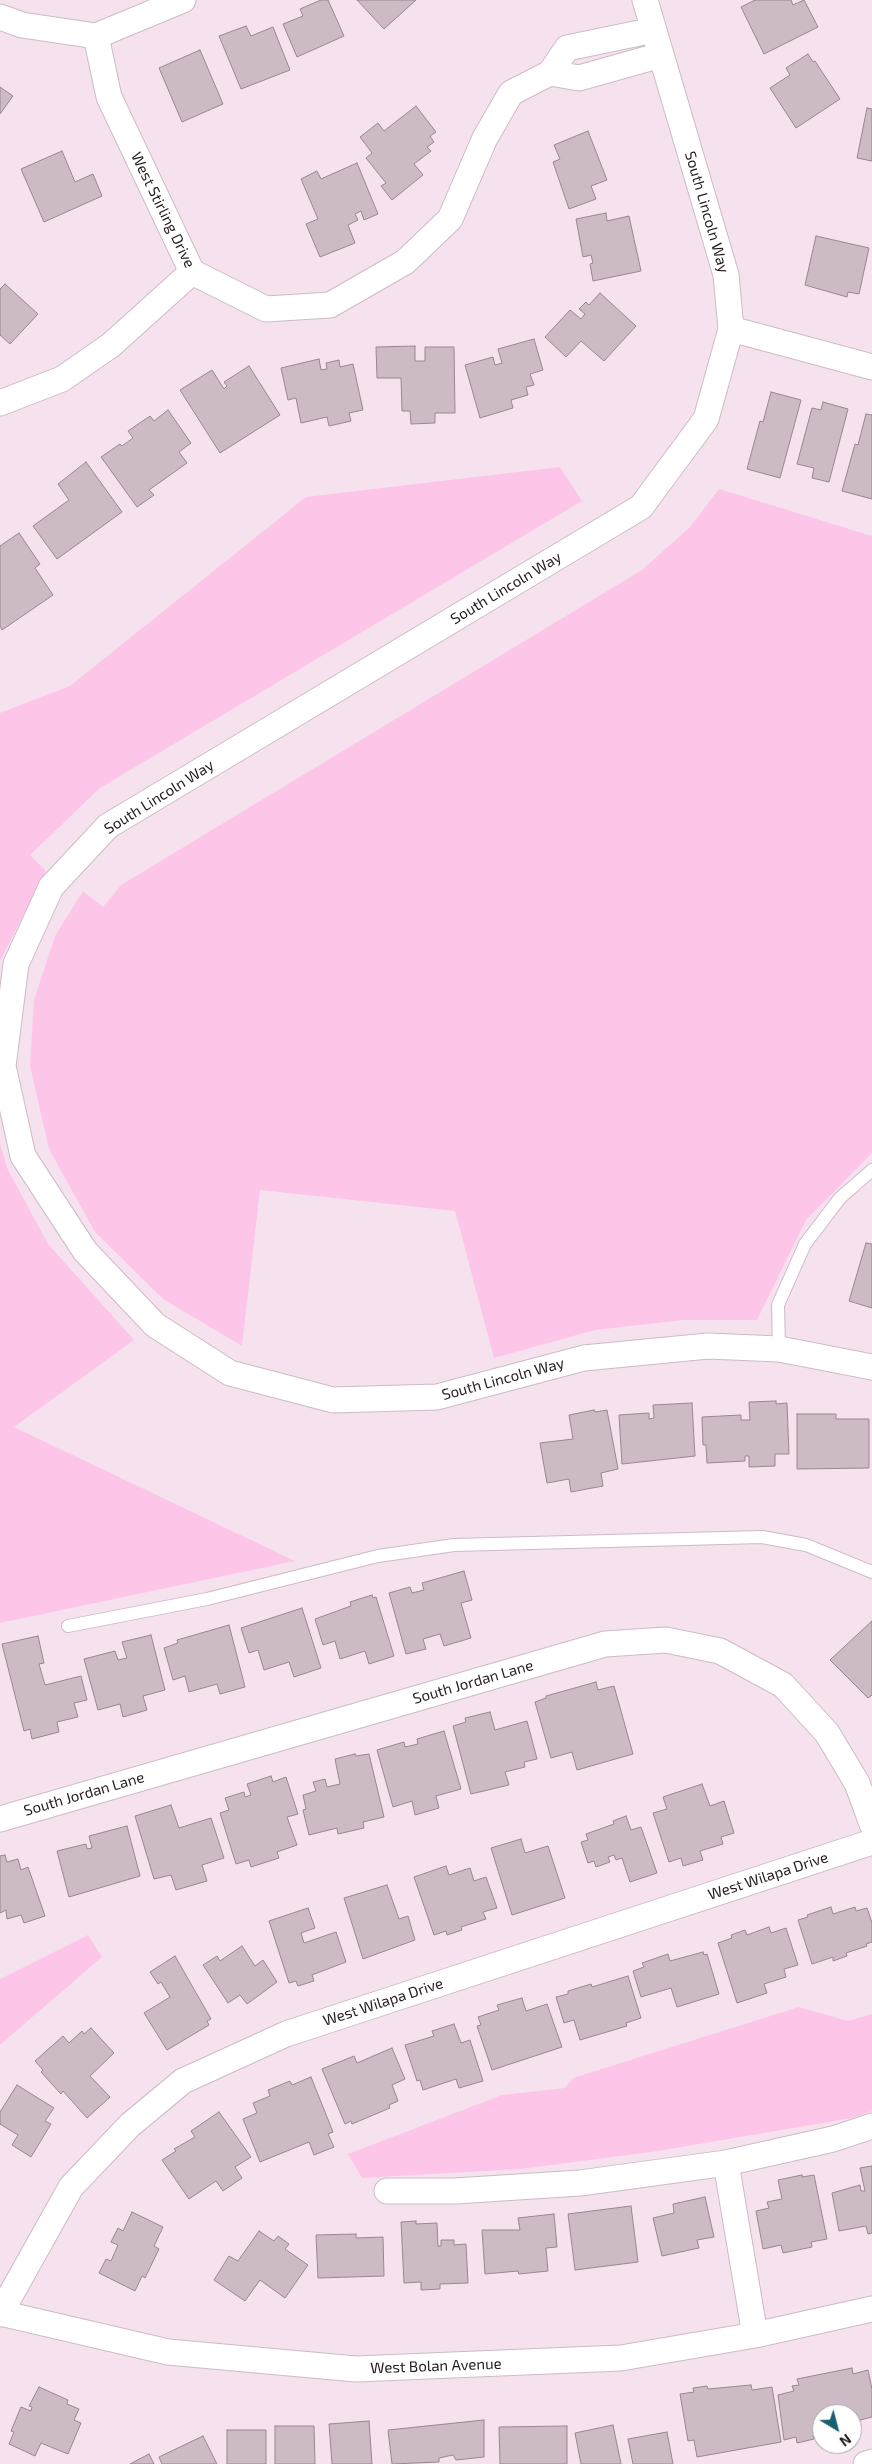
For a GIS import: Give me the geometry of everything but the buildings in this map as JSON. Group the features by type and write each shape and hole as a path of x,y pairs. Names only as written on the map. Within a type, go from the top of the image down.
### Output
{"street":[{"path":"0,17 22,25 96,36 183,0"},
{"name":"South Lincoln Way","path":"645,0 726,275 731,329 706,419 641,508 108,826 51,888 16,964 2,1066 23,1156 85,1251 155,1325 230,1373 333,1400 437,1397 584,1358 708,1346 779,1349 872,1367"},
{"path":"654,30 567,48 550,73 579,78 661,54"},
{"name":"West Stirling Drive","path":"96,36 109,97 192,272 266,309 330,304 405,262 450,219 485,138 511,93 550,73"},
{"path":"0,403 62,379 111,345 192,272"},
{"path":"731,329 872,367"},
{"name":"South Jordan Lane","path":"0,1818 605,1644 666,1640 720,1651 783,1685 827,1733 857,1783 872,1824"},
{"name":"West Wilapa Drive","path":"0,2314 71,2187 130,2125 183,2081 286,2034 872,1842"},
{"path":"387,2191 455,2191 580,2182 726,2163 833,2139 872,2126"},
{"path":"726,2163 755,2335"},
{"name":"West Bolan Avenue","path":"0,2314 168,2352 356,2369 621,2358 755,2335 872,2309"},
{"path":"866,2464 872,2462"}],"lane":[{"path":"779,1349 778,1305 805,1244 840,1198 872,1170"},
{"path":"68,1626 207,1598 378,1556 454,1545 762,1537 806,1545 872,1572"}],"shaded area":[{"path":"560,467 582,501 100,788 30,855 46,871 0,961 0,713 70,686 306,497"},
{"path":"719,489 872,536 872,1153 806,1220 757,1320 684,1320 595,1330 494,1358 455,1211 260,1190 242,1346 163,1299 95,1232 49,1149 30,1066 34,1000 55,936 83,891 103,907 121,885 642,570 690,527"},
{"path":"0,1143 7,1168 48,1244 134,1340 14,1427 295,1561 0,1623"},
{"path":"88,1935 102,1957 0,2045 0,1979"},
{"path":"799,2007 848,2021 872,2014 872,2111 852,2118 658,2151 521,2169 362,2178 348,2154 502,2095 565,2088 573,2078"}]}
